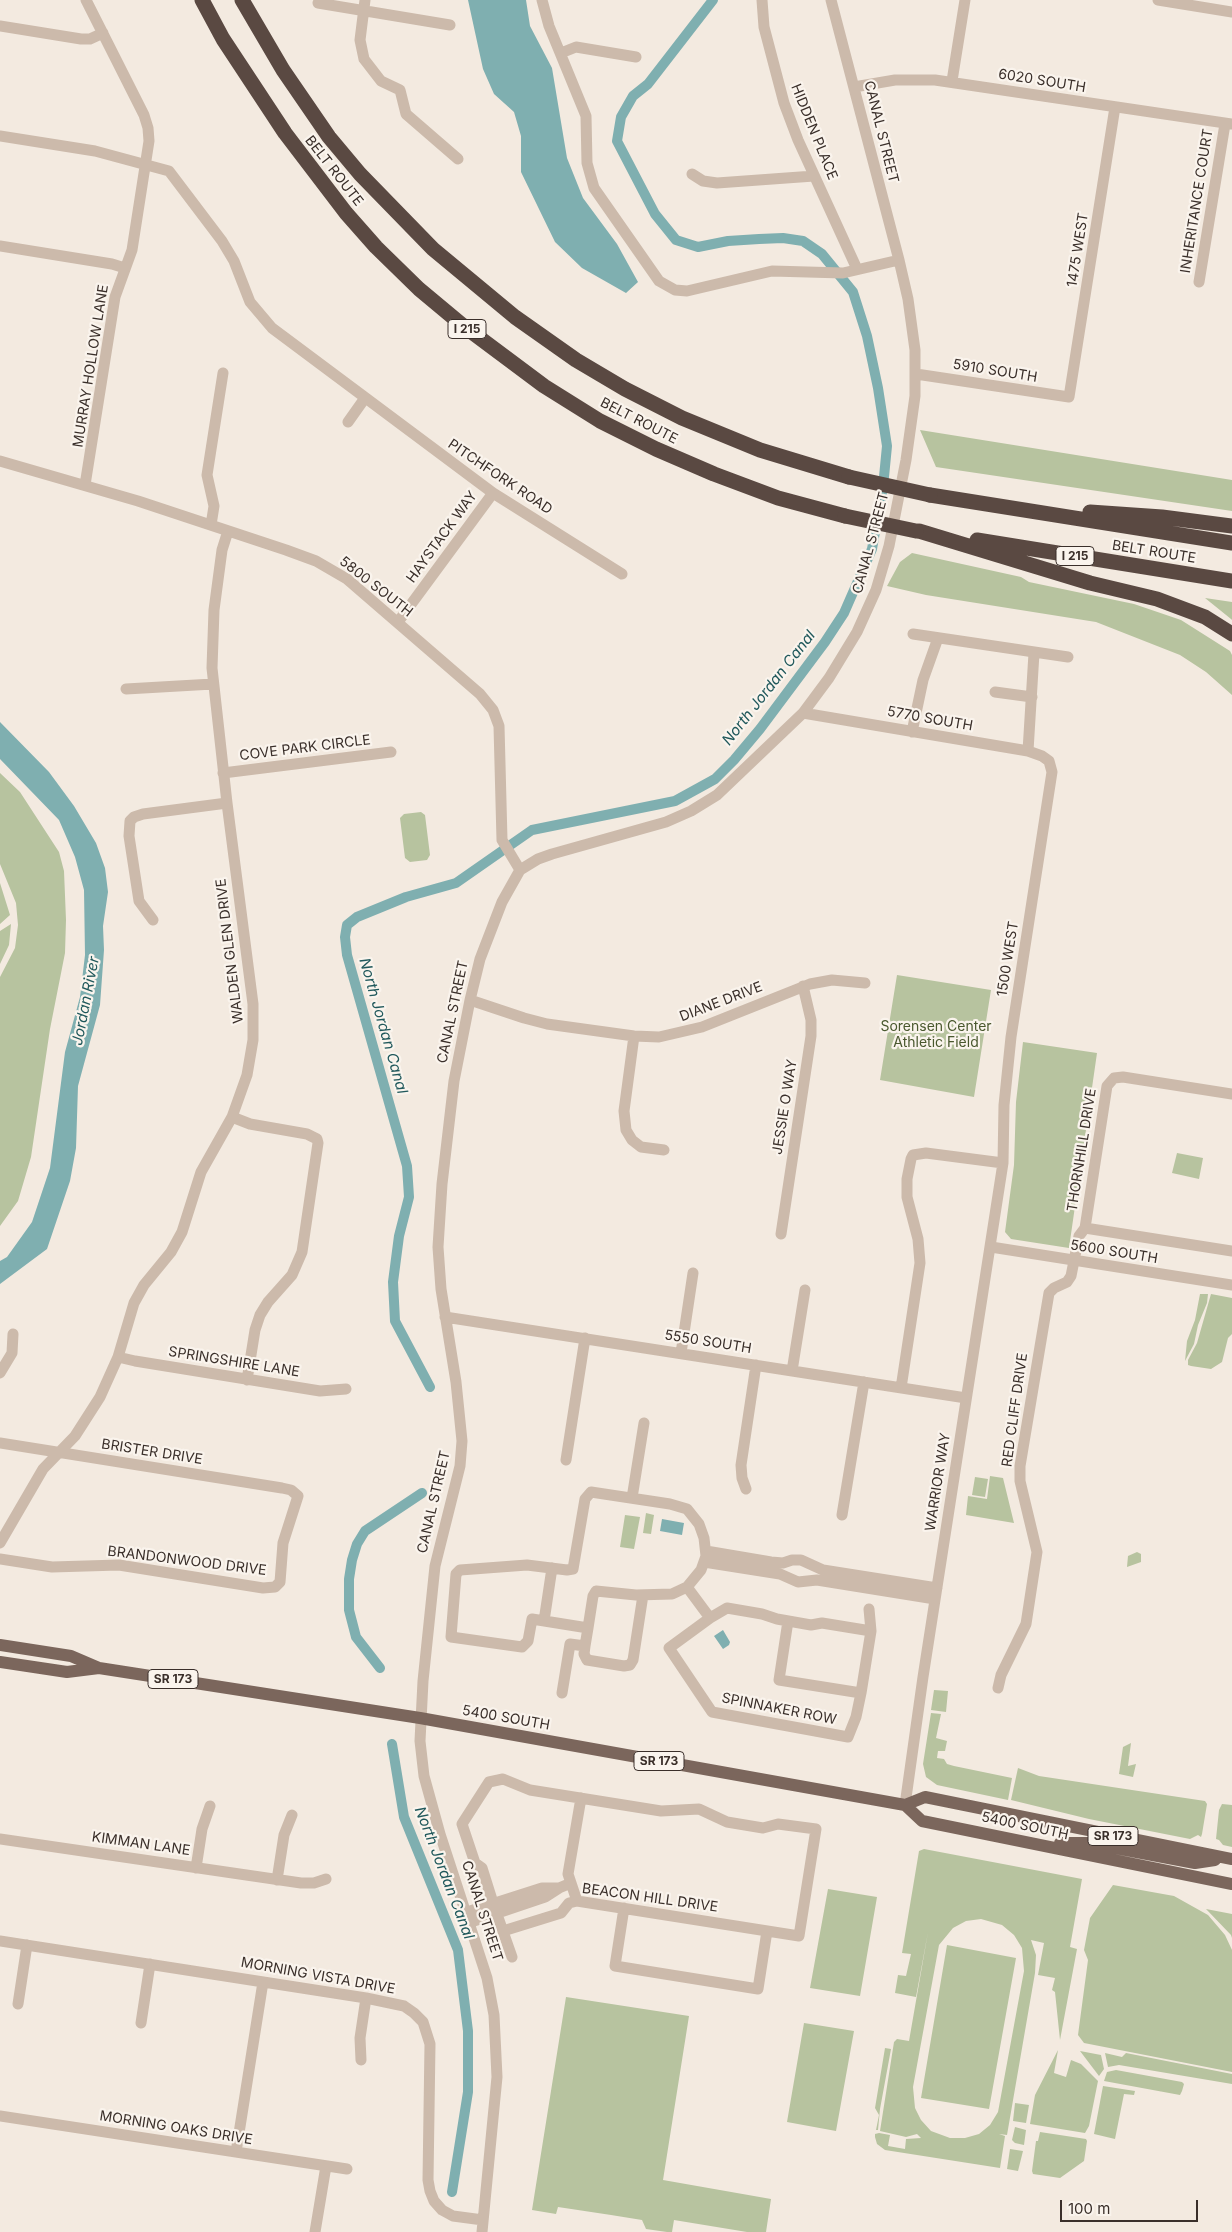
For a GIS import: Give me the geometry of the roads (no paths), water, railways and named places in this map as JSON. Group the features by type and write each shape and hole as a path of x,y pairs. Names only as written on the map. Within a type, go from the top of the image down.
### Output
{"highway":[{"name":"BELT ROUTE","path":"202,0 223,39 284,133 346,213 390,261 461,324 544,386 600,421 656,449 714,474 778,498 845,516 918,531 1232,580"},
{"name":"BELT ROUTE","path":"242,0 283,70 324,130 360,174 433,249 514,317 582,364 625,389 682,418 768,453 849,478 930,495 1232,543"},
{"path":"994,505 1162,516 1232,526"},
{"path":"918,531 1090,583 1157,599 1205,617 1232,634"}],"main road":[{"name":"5400 SOUTH","path":"0,1645 71,1656 99,1668 420,1718 906,1805 925,1797 1229,1858"},
{"name":"5400 SOUTH","path":"0,1662 68,1672 99,1668"},
{"name":"5400 SOUTH","path":"906,1805 922,1821 1232,1884"},
{"path":"1032,1842 1089,1843 1195,1863 1229,1858"}],"street":[{"name":"MURRAY HOLLOW LANE","path":"85,485 115,297 132,250 149,141 146,121 86,0"},
{"path":"542,0 549,26 586,116 587,163 594,188 659,281 675,290 687,291 772,271 844,273 899,260"},
{"name":"HIDDEN PLACE","path":"762,0 764,27 784,103 814,176 857,270"},
{"name":"CANAL STREET","path":"482,2232 493,2123 497,2054 492,2001 469,1917 440,1834 424,1776 420,1718 435,1566 460,1466 462,1440 458,1392 445,1317 438,1247 442,1184 454,1081 470,1000 487,939 512,881 520,870 538,859 650,827 691,811 728,786 803,713 857,632 876,590 888,546 904,469 916,374 913,328 899,260 831,0"},
{"path":"952,81 964,0"},
{"path":"1158,0 1177,1 1232,12"},
{"path":"318,4 364,5 450,25"},
{"path":"364,5 360,40 364,59 381,81 400,90 406,114 458,159"},
{"path":"0,26 81,39 90,39 102,33"},
{"path":"561,53 576,47 636,57"},
{"name":"6020 SOUTH","path":"854,87 902,80 952,81 1115,108 1228,124"},
{"name":"1475 WEST","path":"1069,397 1115,108"},
{"name":"INHERITANCE COURT","path":"1199,282 1228,124"},
{"name":"PITCHFORK ROAD","path":"0,136 95,151 165,169 176,178 229,251 245,293 264,320 296,348 493,493 622,574"},
{"path":"692,174 703,180 717,183 814,176"},
{"path":"0,246 112,264 125,268"},
{"path":"210,525 214,506 207,481 223,373"},
{"name":"5910 SOUTH","path":"916,374 1069,397"},
{"path":"348,422 366,398"},
{"name":"5800 SOUTH","path":"0,461 85,485 228,531 316,561 347,579 480,694 493,710 499,726 502,840 520,870"},
{"name":"HAYSTACK WAY","path":"398,622 493,493"},
{"name":"WALDEN GLEN DRIVE","path":"0,1543 43,1469 84,1424 107,1383 118,1357 134,1303 144,1285 176,1243 187,1220 201,1172 232,1117 247,1075 252,1051 254,1017 213,684 213,617 222,550 228,531"},
{"path":"913,634 1068,657"},
{"path":"912,732 923,680 938,638"},
{"path":"1028,751 1034,653"},
{"path":"126,689 213,684"},
{"path":"995,692 1032,697"},
{"name":"5770 SOUTH","path":"803,713 1028,751 1042,756 1049,761"},
{"name":"COVE PARK CIRCLE","path":"223,773 391,752"},
{"name":"1500 WEST","path":"1003,1163 1007,1074 1052,782 1049,761"},
{"path":"153,920 139,900 129,836 130,821 134,817 143,814 227,803"},
{"name":"DIANE DRIVE","path":"470,1000 536,1021 634,1036 659,1037 693,1030 803,986 832,980 865,984"},
{"name":"JESSIE O WAY","path":"781,1234 811,1036 811,1020 803,986"},
{"path":"634,1036 624,1110 626,1130 632,1140 641,1147 664,1150"},
{"name":"THORNHILL DRIVE","path":"1075,1261 1079,1236 1085,1228 1106,1089 1110,1081 1114,1078 1123,1077 1232,1094"},
{"path":"232,1117 250,1124 311,1135 317,1139 318,1143 299,1260 287,1281 268,1302 260,1315 247,1380"},
{"path":"901,1388 920,1262 918,1239 907,1196 907,1179 913,1155 926,1153 1003,1163"},
{"name":"WARRIOR WAY","path":"906,1805 936,1593 1003,1163"},
{"name":"THORNHILL DRIVE","path":"1085,1228 1232,1251"},
{"name":"5600 SOUTH","path":"991,1247 1232,1285"},
{"name":"RED CLIFF DRIVE","path":"998,1688 1001,1676 1026,1624 1037,1552 1020,1477 1048,1293 1069,1280 1075,1261"},
{"path":"680,1353 693,1273"},
{"path":"792,1371 805,1290"},
{"name":"5550 SOUTH","path":"445,1317 966,1398"},
{"path":"0,1373 12,1353 13,1334"},
{"path":"566,1460 585,1338"},
{"name":"SPRINGSHIRE LANE","path":"118,1357 135,1362 320,1391 346,1389"},
{"path":"746,1489 742,1478 741,1465 756,1365"},
{"path":"842,1515 864,1382"},
{"path":"632,1498 644,1423"},
{"name":"BRISTER DRIVE","path":"0,1443 282,1488 291,1490 298,1496"},
{"path":"588,1628 532,1619 528,1641 522,1646 451,1637 456,1578 460,1570 527,1565 567,1570 573,1569 585,1499 588,1493 594,1492 676,1505 687,1509 702,1531 705,1557 696,1577 687,1586 672,1594 643,1595 596,1591 592,1596 588,1628 585,1646 584,1656 587,1660 624,1666 630,1665 633,1660 643,1595"},
{"name":"BRANDONWOOD DRIVE","path":"0,1559 52,1567 119,1565 263,1588 275,1587 280,1582 283,1543 298,1496"},
{"path":"705,1557 775,1573 798,1582 818,1580 936,1593"},
{"path":"705,1557 777,1562 801,1560 824,1570 936,1593"},
{"path":"544,1621 552,1568"},
{"path":"687,1586 710,1618 727,1608 811,1625 822,1623 871,1631"},
{"path":"788,1621 779,1680 861,1693 871,1631 869,1609"},
{"name":"SPINNAKER ROW","path":"710,1618 669,1648 712,1712 848,1737 858,1712 861,1693"},
{"path":"562,1693 570,1644 585,1646"},
{"path":"512,1957 482,1868 475,1863 462,1824 489,1782 503,1779 530,1790 581,1798 568,1874 577,1901"},
{"name":"BEACON HILL DRIVE","path":"503,1932 561,1913 569,1903 577,1901 799,1936 816,1829 778,1824 763,1828 727,1822 699,1809 661,1811 581,1798"},
{"path":"196,1868 202,1829 210,1806"},
{"path":"277,1880 284,1835 292,1815"},
{"name":"KIMMAN LANE","path":"0,1839 307,1884 326,1879"},
{"name":"BEACON HILL DRIVE","path":"469,1917 495,1908 545,1898 559,1888 571,1883"},
{"path":"624,1908 614,1966 624,1968 758,1989 767,1931"},
{"name":"MORNING VISTA DRIVE","path":"0,1941 366,1998 404,2006 414,2013 427,2031 430,2044 428,2180 430,2191 434,2201 442,2210 453,2216 483,2220"},
{"path":"18,2004 27,1945"},
{"path":"141,2023 150,1964"},
{"path":"236,2152 263,1982"},
{"path":"361,2060 360,2038 366,1998"},
{"name":"MORNING OAKS DRIVE","path":"0,2116 347,2169"},
{"path":"315,2232 326,2166"}],"water":[{"path":"468,0 526,0 530,26 552,68 567,158 583,198 617,244 638,282 626,293 582,268 555,242 521,172 521,136 514,112 494,94 483,69"},
{"name":"Jordan River","path":"0,722 49,772 74,806 96,843 105,868 108,892 103,926 104,950 100,1005 78,1086 76,1148 70,1181 47,1249 0,1284 0,1261 7,1257 32,1222 50,1168 65,1052 80,997 85,955 84,890 75,857 59,820 0,759"},
{"path":"662,1519 684,1523 682,1535 660,1531"},
{"path":"723,1630 730,1642 723,1649 714,1636"}],"waterway":[{"name":"North Jordan Canal","path":"430,1387 395,1321 393,1282 399,1236 409,1197 407,1166 347,955 345,937 347,925 357,917 406,897 456,883 532,830 675,801 715,779 760,729 825,642 844,613 872,549 883,487 887,446 878,388 867,336 853,292 822,254 803,241 783,238 759,239 728,241 698,247 676,240 655,214 617,141 621,117 633,96 648,84 713,0"},
{"name":"North Jordan Canal","path":"380,1668 356,1637 349,1610 349,1579 352,1560 357,1544 365,1531 422,1493"},
{"name":"North Jordan Canal","path":"392,1744 404,1817 458,1950 468,2031 468,2092 452,2192"}],"park label":[{"name":"Sorensen Center Athletic Field","path":"936,1036"}]}
